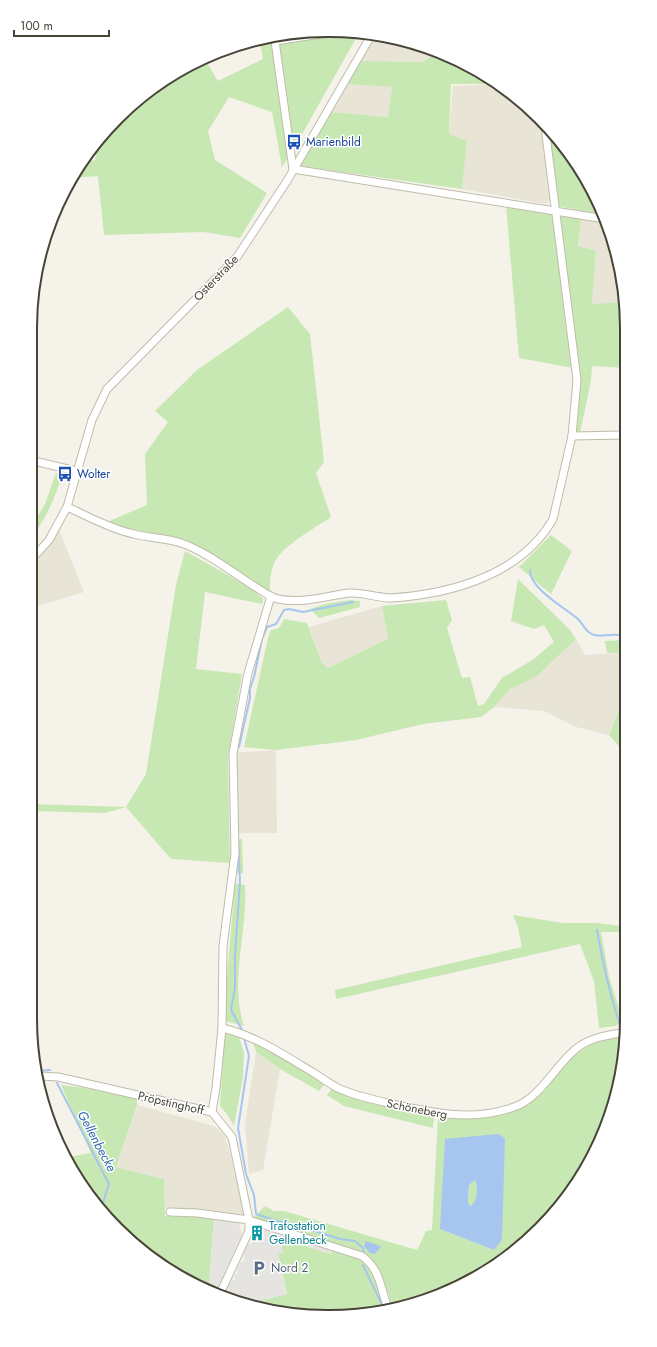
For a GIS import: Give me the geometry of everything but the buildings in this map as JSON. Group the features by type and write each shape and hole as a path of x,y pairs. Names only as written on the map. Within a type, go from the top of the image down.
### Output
{"street":[{"name":"Osterstraße","path":"37,553 49,540 67,507 92,420 107,389 238,257 293,169 369,39"},
{"path":"275,42 293,169 598,217"},
{"path":"67,507 114,528 134,534 181,543 197,550 271,596 289,601 304,602 351,593 390,598 427,594 468,584 511,564 546,531 553,519 572,436 577,380 546,134"},
{"path":"572,436 620,435"},
{"path":"37,462 76,472"},
{"path":"212,1112 222,1028 223,946 235,853 233,753 248,673 271,596"},
{"name":"Schöneberg","path":"222,1028 235,1031 267,1044 339,1088 380,1101 451,1116 482,1114 513,1108 525,1103 578,1048 594,1039 619,1033"},
{"name":"Pröpstinghoff","path":"43,1076 58,1077 212,1112 232,1137 249,1220"},
{"path":"170,1212 197,1212 249,1220 362,1256 371,1264 384,1291 387,1304"},
{"path":"222,1290 249,1231 249,1220"}],"shaded area":[{"path":"374,40 404,47 432,56 423,62 361,61"},
{"path":"346,84 392,87 388,117 331,112"},
{"path":"487,84 521,109 544,131 552,200 546,204 462,189 467,141 449,134 453,86"},
{"path":"581,218 599,221 610,253 618,290 619,302 592,304 596,251 578,246"},
{"path":"59,530 84,592 37,606 37,562"},
{"path":"382,606 388,639 328,668 321,661 309,627"},
{"path":"576,639 585,655 620,653 620,708 609,735 576,727 544,711 494,707 509,690 537,676"},
{"path":"276,750 277,833 232,833 230,753"},
{"path":"256,1052 280,1069 263,1170 249,1174 245,1124"},
{"path":"137,1105 214,1126 225,1136 243,1202 243,1215 165,1209 164,1179 116,1167"},
{"path":"214,1217 238,1221 242,1234 218,1288 209,1284"},
{"name":"Nord 2","path":"267,1229 333,1249 331,1254 280,1238 283,1253 278,1254 287,1294 258,1301 229,1293 230,1292 227,1288 230,1281 235,1280 234,1275 238,1274 237,1270 240,1262 244,1261 244,1252 247,1245 252,1243 251,1239 263,1236 265,1240 263,1230"}],"green space":[{"path":"318,38 356,38 293,150 278,44"},
{"path":"272,43 288,157 282,167 272,112 229,97 208,131 215,160 267,193 240,238 204,232 104,235 98,176 79,177 91,160 95,161 96,152 109,136 136,109 151,97 183,76 200,67 207,64 218,81 263,59 260,45"},
{"path":"432,56 457,67 487,84 451,84 449,134 467,141 462,189 299,166 331,112 388,117 392,87 346,84 361,61 423,62"},
{"path":"550,138 581,183 596,214 558,206"},
{"path":"506,205 552,212 573,368 519,358"},
{"path":"559,212 581,218 578,246 596,251 592,304 619,302 620,368 592,366 591,381 580,433 575,433 579,383"},
{"path":"288,307 310,334 324,462 316,473 331,517 300,537 278,556 272,570 270,593 199,550 133,533 107,522 147,505 145,454 168,422 155,411 197,370"},
{"path":"56,473 62,475 49,509 37,529 37,517 45,504"},
{"path":"551,535 572,551 551,594 519,567"},
{"path":"185,551 249,587 263,599 262,604 205,592 196,669 242,674 228,757 230,863 171,859 126,807 146,774 176,585"},
{"path":"518,579 570,630 576,639 537,676 509,690 494,707 481,717 423,724 356,740 276,750 244,747 268,638 271,630 279,628 284,619 307,623 321,661 328,668 388,639 382,606 446,600 452,620 447,628 462,678 470,677 478,706 484,704 502,678 534,659 554,642 544,625 534,629 511,621"},
{"path":"350,600 360,601 360,607 319,618 310,609 325,604"},
{"path":"620,640 620,653 607,653 605,641"},
{"path":"620,708 620,747 609,735"},
{"path":"37,804 126,807 105,813 37,811"},
{"path":"237,839 242,839 243,873 236,873"},
{"path":"235,883 245,885 244,920 238,991 244,1026 225,1021 226,989"},
{"path":"513,915 563,923 598,923 620,926 620,932 601,932 609,977 620,1012 620,1023 615,1026 599,1028 594,981 580,944 336,999 335,990 522,947 517,924"},
{"path":"225,1030 238,1034 244,1052 243,1077 234,1126 220,1106"},
{"path":"619,1035 618,1057 605,1112 581,1164 560,1196 535,1225 506,1250 474,1271 457,1280 422,1295 391,1303 375,1263 360,1252 254,1217 265,1206 274,1211 284,1211 417,1250 426,1231 432,1230 438,1117 471,1118 497,1115 520,1108 528,1104 536,1097 565,1063 580,1051 606,1039","holes":["498,1134 494,1250 440,1229"]},
{"path":"252,1039 325,1083 319,1091 280,1069 256,1052"},
{"path":"61,1085 85,1088 137,1099 137,1105 116,1167 164,1179 165,1216 214,1217 209,1284 183,1271 151,1250 122,1225 109,1211 86,1180 72,1156 91,1153"},
{"path":"333,1087 362,1100 434,1117 433,1128 344,1106 327,1095"},
{"path":"475,1180 477,1194 472,1206 468,1203 469,1185"},
{"path":"280,1238 331,1254 333,1249 353,1255 365,1262 374,1273 385,1304 367,1308 328,1310 290,1308 258,1301 287,1294 278,1254"}],"water":[{"path":"498,1134 505,1138 502,1240 494,1250 440,1229 445,1139","holes":["475,1180 476,1198 471,1206 468,1203 469,1185"]},
{"path":"366,1241 381,1247 375,1254 370,1253 364,1246"}],"waterway":[{"path":"530,570 531,577 541,591 578,619 590,633 598,636 620,636"},
{"path":"378,593 384,594"},
{"path":"239,747 250,698 250,689 262,639 267,627 276,624 284,610 289,609 303,612 353,602"},
{"path":"238,838 240,882 235,955 235,988 231,1010 242,1030"},
{"path":"597,930 604,968 620,1024"},
{"path":"244,1038 249,1056 238,1128 246,1174 254,1195 256,1214 340,1239 355,1241 363,1248 364,1253"},
{"name":"Gellenbecke","path":"42,1071 50,1070"},
{"name":"Gellenbecke","path":"57,1083 109,1184 103,1203"},
{"path":"363,1265 382,1305"}],"place":[{"name":"Marienbild","path":"294,142"},
{"name":"Wolter","path":"65,474"},
{"name":"Trafostation Gellenbeck","path":"257,1233"},
{"name":"Nord 2","path":"259,1268"}]}
